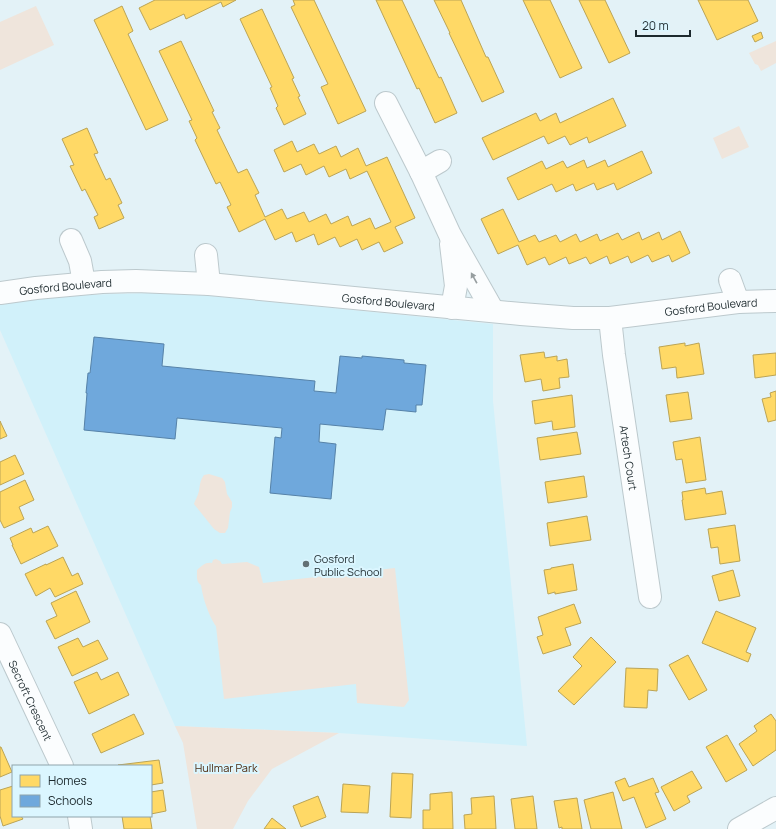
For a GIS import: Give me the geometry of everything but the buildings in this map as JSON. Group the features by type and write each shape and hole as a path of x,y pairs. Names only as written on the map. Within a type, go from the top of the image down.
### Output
{"street":[{"path":"386,103 421,172 450,235 493,312"},
{"path":"421,172 440,161"},
{"path":"450,235 456,286 452,308"},
{"path":"71,240 80,261 84,283"},
{"path":"206,255 209,284"},
{"path":"730,280 738,302"},
{"name":"Gosford Boulevard","path":"0,293 84,283 136,281 209,284 493,312 610,318 738,302 776,301"},
{"name":"Artech Court","path":"610,318 614,355 650,597"},
{"name":"Secroft Crescent","path":"0,634 62,765"},
{"path":"739,829 776,808"},
{"path":"79,817 81,829"}],"shaded area":[{"name":"Gosford Public School","path":"151,293 200,295 493,324 493,401 527,746 339,733 175,726 0,330 0,305 82,295"}],"green space":[{"path":"36,6 54,45 0,70 0,22"},
{"path":"776,41 776,63 761,71 749,53"},
{"path":"739,126 749,147 722,159 713,138"},
{"path":"209,474 222,478 225,482 227,494 232,502 228,528 225,533 220,533 214,529 194,504 204,475"},
{"path":"216,559 222,564 247,562 259,567 263,583 395,568 409,700 404,707 357,703 356,684 224,699 216,626 208,611 201,585 198,582 197,577 197,570 205,564 212,563 213,560"},
{"name":"Hullmar Park","path":"175,726 339,733 272,769 248,801 233,829 197,829 183,743"}],"place":[{"name":"Gosford Public School","path":"306,564"}]}
